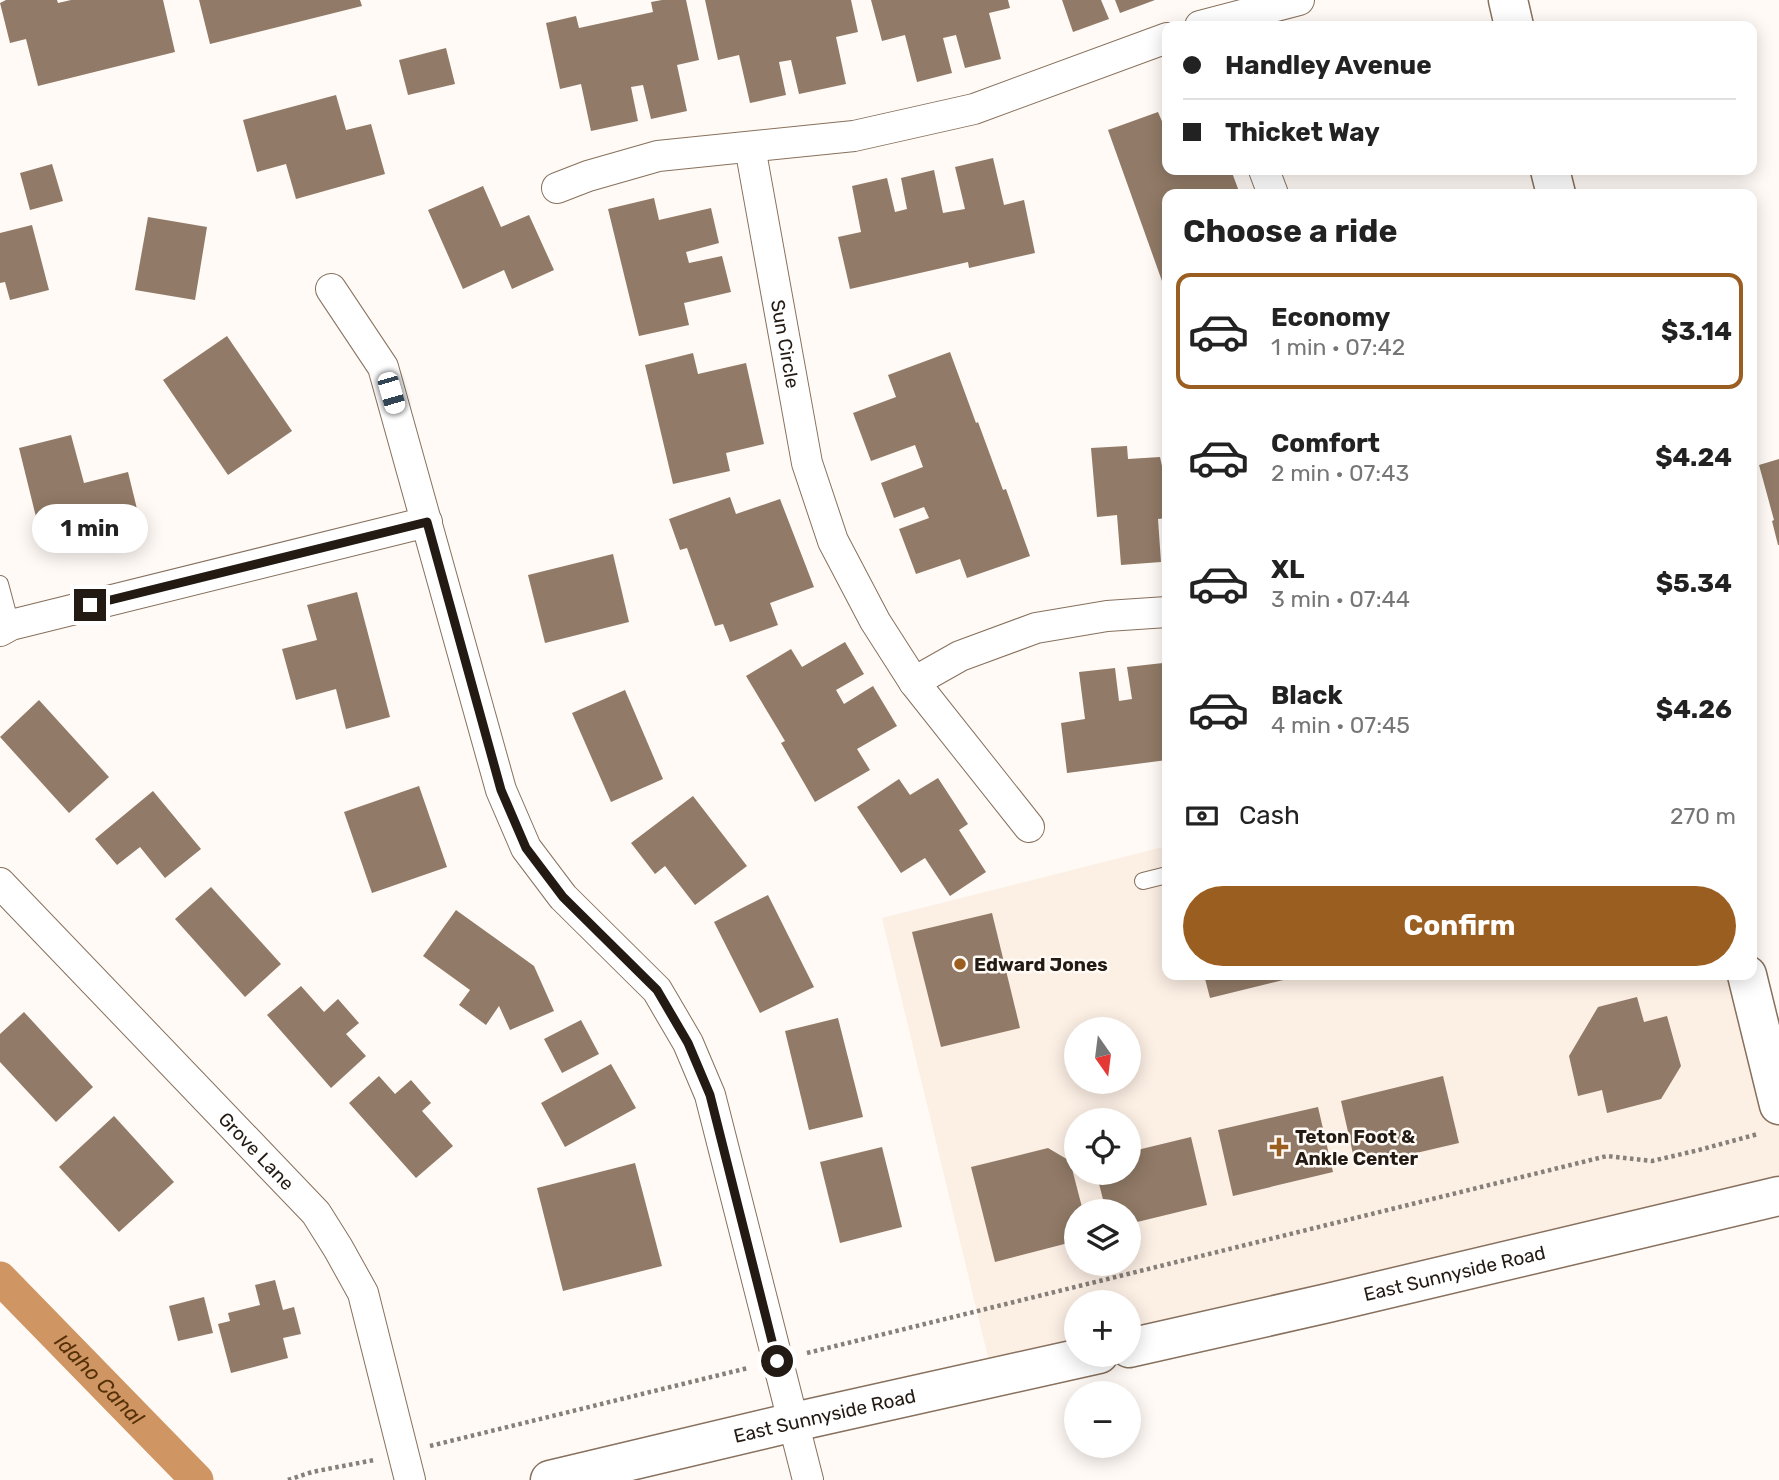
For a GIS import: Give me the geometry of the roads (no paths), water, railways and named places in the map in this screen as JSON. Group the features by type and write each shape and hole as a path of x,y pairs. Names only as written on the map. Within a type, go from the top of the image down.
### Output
{"main road":[{"path":"1508,0 1513,21"},
{"path":"1748,980 1773,1118"},
{"name":"East Sunnyside Road","path":"1141,1345 1779,1196"},
{"name":"East Sunnyside Road","path":"550,1480 1064,1362"}],"street":[{"path":"1222,21 1300,0"},
{"path":"557,188 587,176 658,156 854,136 974,109 1162,40"},
{"name":"Sun Circle","path":"750,147 807,463 833,541 875,621 914,682 1029,827"},
{"path":"331,289 383,367 501,790 526,848 563,897 657,990 688,1043 710,1095 808,1480"},
{"path":"5,628 427,522"},
{"path":"914,682 960,656 1036,628 1107,615 1162,612"},
{"name":"Grove Lane","path":"0,883 316,1213 363,1293 410,1480"}],"lane":[{"path":"0,584 5,628"},
{"path":"1143,881 1162,876"}],"waterway":[{"name":"Idaho Canal","path":"0,1278 197,1480"}],"place":[{"name":"Edward Jones","path":"960,964"},
{"name":"Teton Foot & Ankle Center","path":"1279,1147"}]}
